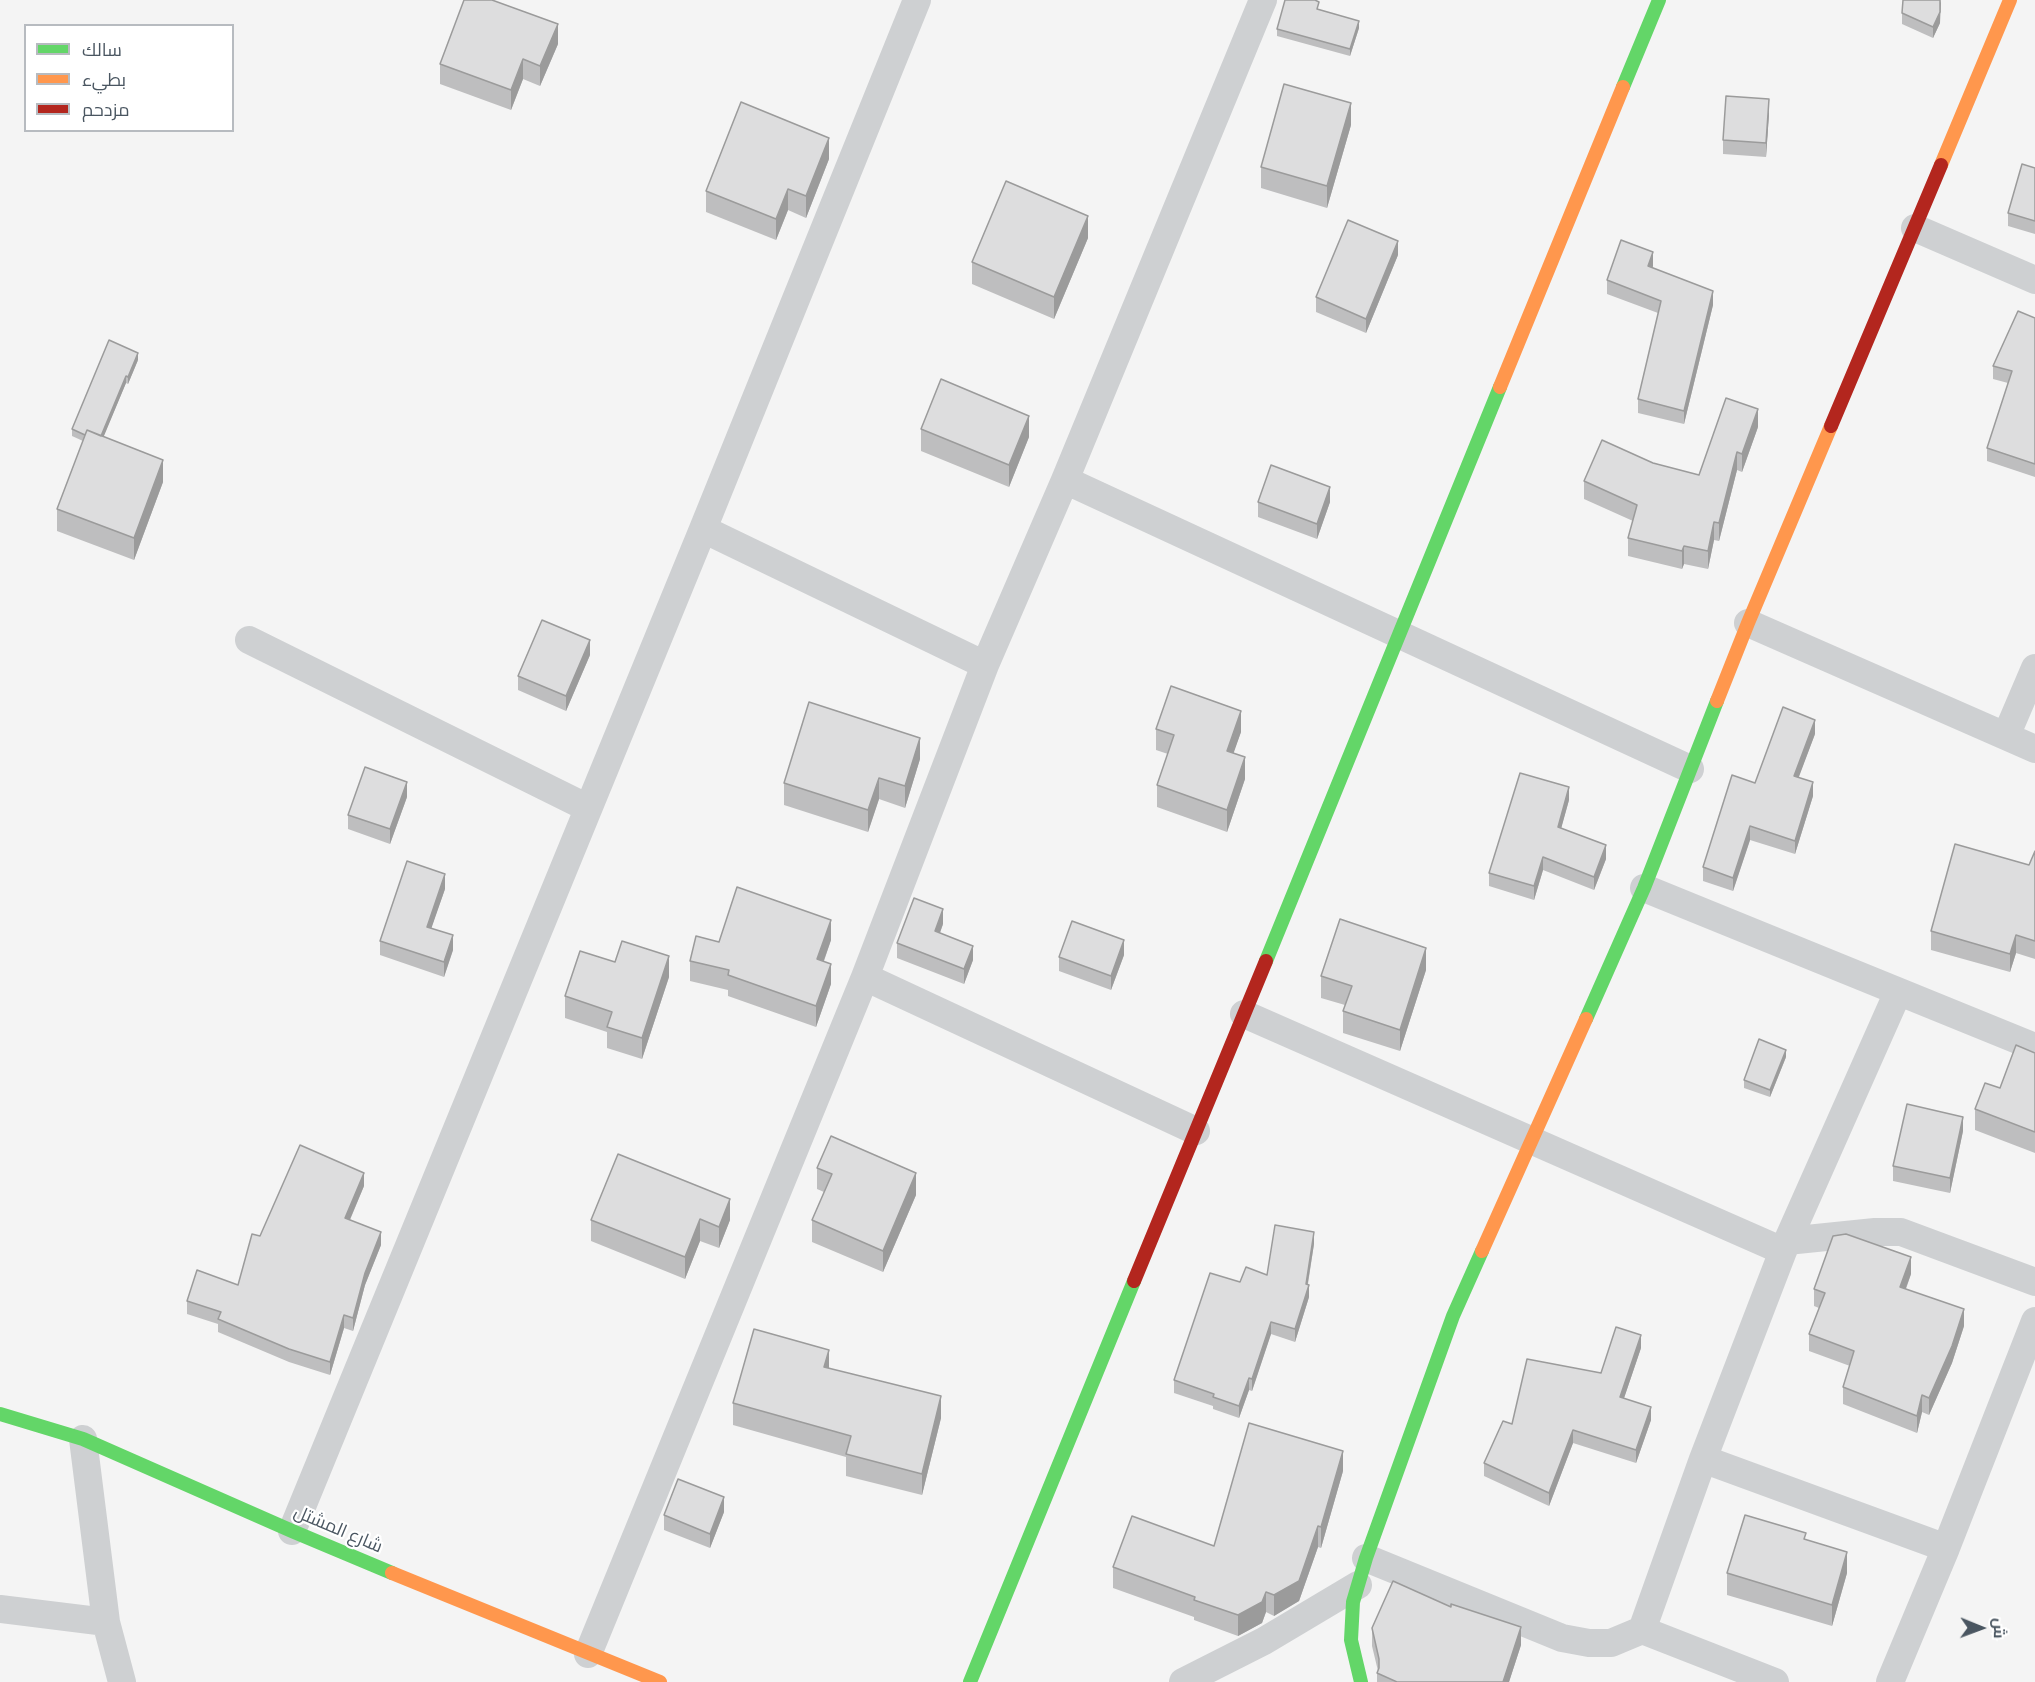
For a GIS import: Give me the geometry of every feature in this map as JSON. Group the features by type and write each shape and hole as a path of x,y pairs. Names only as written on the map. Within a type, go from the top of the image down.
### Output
{"street":[{"path":"292,1531 703,529 917,0"},
{"path":"588,1654 865,977 985,665 1065,480 1263,0"},
{"path":"970,1682 1659,0"},
{"path":"1361,1682 1351,1640 1353,1602 1366,1558 1453,1316 1644,888 1748,624 2010,0"},
{"path":"1915,228 2035,280"},
{"path":"1065,480 1690,769"},
{"path":"703,529 985,665"},
{"path":"1748,624 2035,749"},
{"path":"249,640 588,808"},
{"path":"2006,736 2035,669"},
{"path":"1644,888 2035,1047"},
{"path":"865,977 1196,1131"},
{"path":"1642,1630 1703,1459 1785,1246 1898,992"},
{"path":"1244,1014 1531,1142 1785,1246 1875,1232 1901,1232 2035,1282"},
{"path":"1890,1682 1946,1548 2035,1321"},
{"name":"شارع المشتل","path":"0,1414 82,1439 292,1531 660,1682"},
{"path":"82,1439 106,1622 122,1682"},
{"path":"1703,1459 1946,1548"},
{"path":"1366,1558 1562,1638 1589,1643 1611,1643 1642,1630 1775,1682"},
{"path":"1183,1682 1264,1641 1358,1585"},
{"path":"0,1609 106,1622"}],"building":[{"path":"464,0 492,0 558,24 540,66 523,59 511,90 440,64"},
{"path":"1285,0 1315,0 1319,2 1317,9 1359,21 1350,49 1277,29"},
{"path":"1903,0 1940,0 1940,12 1933,27 1902,13"},
{"path":"1284,84 1351,103 1327,186 1261,167"},
{"path":"1726,96 1769,99 1766,143 1723,140"},
{"path":"741,102 829,138 806,196 788,189 776,219 706,191"},
{"path":"2022,164 2035,168 2035,221 2008,213"},
{"path":"1006,181 1088,216 1054,297 972,262"},
{"path":"1348,220 1398,241 1366,319 1316,297"},
{"path":"1621,240 1653,252 1648,266 1713,291 1684,411 1638,399 1661,301 1607,280"},
{"path":"2018,311 2035,318 2035,464 1987,448 2012,371 1993,366"},
{"path":"109,340 138,353 101,436 87,430 85,435 72,429"},
{"path":"941,379 1029,416 1009,465 921,429"},
{"path":"1726,398 1758,409 1742,454 1737,452 1719,523 1714,522 1708,551 1684,546 1682,551 1628,538 1637,505 1584,481 1602,440 1653,463 1699,475"},
{"path":"87,430 163,460 134,538 57,509"},
{"path":"1271,465 1330,487 1317,524 1258,502"},
{"path":"542,620 590,640 566,696 518,676"},
{"path":"1171,686 1241,711 1227,751 1245,757 1227,810 1157,785 1174,735 1156,729"},
{"path":"809,702 920,738 905,786 879,778 868,810 784,783"},
{"path":"1783,707 1815,720 1794,776 1813,782 1795,841 1750,826 1733,878 1703,867 1732,775 1755,783"},
{"path":"365,767 407,782 390,829 348,815"},
{"path":"1520,773 1569,787 1558,827 1606,845 1594,877 1543,857 1534,886 1489,873"},
{"path":"1955,844 2029,865 2035,851 2035,941 2016,935 2010,954 1931,931"},
{"path":"407,861 445,874 427,927 453,935 444,962 380,941"},
{"path":"737,887 831,920 817,959 831,964 816,1006 728,975 729,970 690,961 696,936 719,942"},
{"path":"914,898 943,909 935,931 973,946 964,969 897,943"},
{"path":"1340,919 1426,948 1400,1030 1343,1011 1352,986 1321,976"},
{"path":"1072,921 1124,940 1111,976 1059,957"},
{"path":"622,941 669,956 642,1038 607,1027 612,1012 565,996 580,951 615,962"},
{"path":"1759,1039 1786,1050 1770,1090 1744,1080"},
{"path":"2016,1045 2035,1053 2035,1132 1975,1109 1985,1083 2000,1088"},
{"path":"1907,1104 1963,1117 1950,1178 1893,1166"},
{"path":"831,1136 916,1173 883,1251 812,1220 832,1174 817,1168"},
{"path":"300,1145 364,1173 345,1218 381,1232 365,1273 353,1318 344,1315 330,1362 289,1349 218,1319 221,1312 187,1301 197,1270 238,1285 252,1234 260,1236"},
{"path":"618,1154 730,1199 719,1227 700,1219 685,1257 591,1220"},
{"path":"1275,1225 1314,1232 1306,1284 1309,1285 1295,1329 1271,1322 1252,1379 1249,1378 1239,1406 1213,1397 1214,1394 1174,1380 1210,1273 1240,1282 1246,1267 1267,1275"},
{"path":"1846,1234 1911,1257 1900,1287 1964,1309 1952,1346 1929,1398 1922,1395 1917,1416 1843,1387 1854,1351 1809,1334 1825,1293 1814,1289 1833,1236"},
{"path":"1616,1327 1641,1335 1620,1397 1651,1407 1636,1450 1573,1430 1549,1493 1484,1463 1503,1421 1512,1424 1527,1359 1601,1373"},
{"path":"754,1329 829,1350 824,1367 941,1396 922,1474 846,1454 851,1436 733,1403"},
{"path":"1249,1423 1343,1451 1321,1527 1318,1526 1299,1581 1274,1595 1266,1592 1262,1602 1238,1615 1113,1567 1132,1516 1214,1546"},
{"path":"678,1479 724,1497 710,1534 664,1515"},
{"path":"1745,1515 1806,1533 1804,1539 1847,1552 1832,1605 1727,1573"},
{"path":"1393,1581 1451,1607 1451,1604 1521,1627 1503,1682 1397,1682 1377,1673 1379,1659 1372,1628"}],"traffic: fast":[{"path":"1623,87 1659,0"},
{"path":"1266,961 1500,387"},
{"path":"1586,1019 1644,888 1717,701"},
{"path":"1361,1682 1351,1640 1353,1602 1366,1558 1453,1316 1482,1251"},
{"path":"970,1682 1134,1281"},
{"path":"0,1414 83,1439 392,1573"}],"traffic: slow":[{"path":"1941,165 2010,0"},
{"path":"1500,387 1623,87"},
{"path":"1717,701 1831,426"},
{"path":"1482,1251 1586,1019"},
{"path":"392,1573 660,1682"}],"traffic: jam":[{"path":"1831,426 1941,165"},
{"path":"1134,1281 1266,961"}]}
